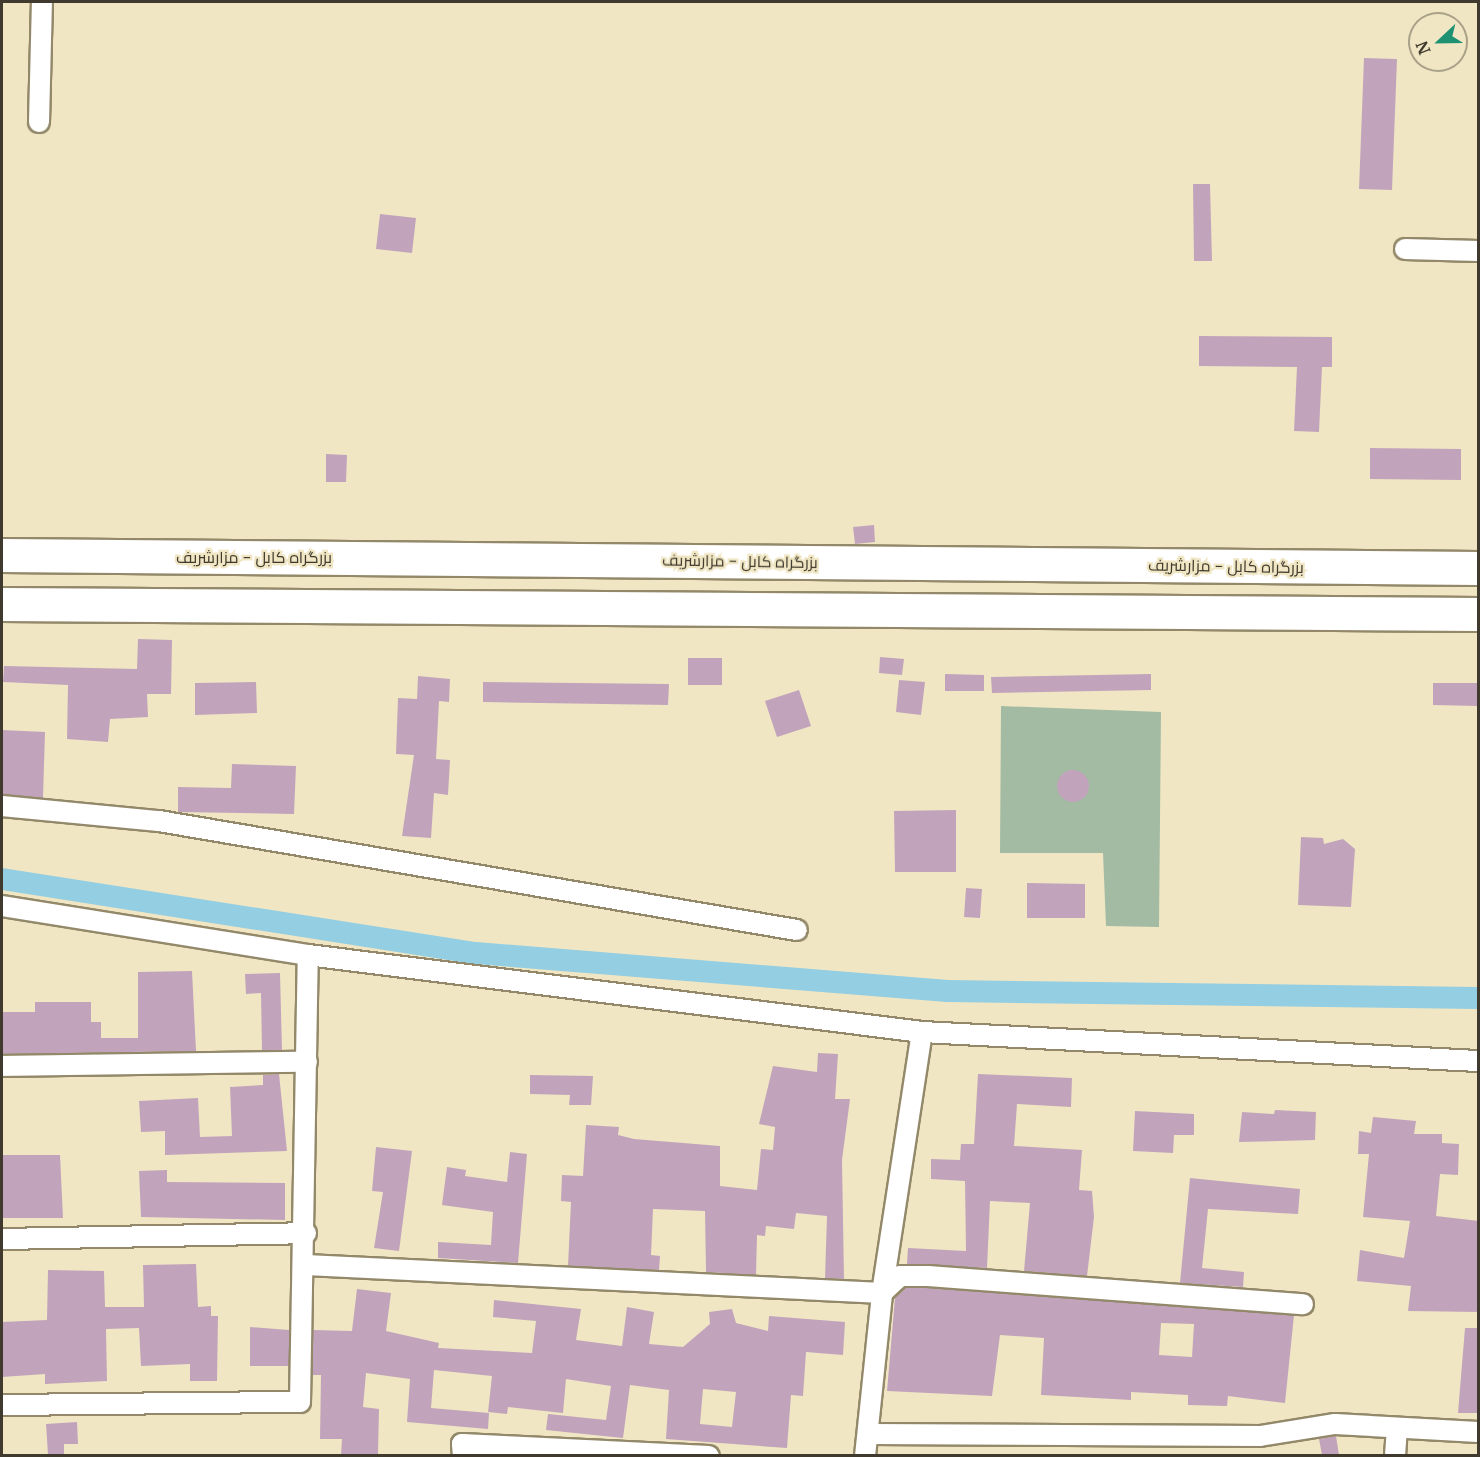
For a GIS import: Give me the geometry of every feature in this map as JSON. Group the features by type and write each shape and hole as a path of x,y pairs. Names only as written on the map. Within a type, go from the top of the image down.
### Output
{"highway":[{"name":"بزرگراه کابل - مزارشریف","path":"2,555 1479,568"},
{"path":"2,604 1479,614"}],"street":[{"path":"39,122 42,2"},
{"path":"1406,249 1479,251"},
{"path":"2,806 159,821 797,930"},
{"path":"2,906 308,955 922,1032 1479,1061"},
{"path":"2,1405 300,1402 306,1266 308,955"},
{"path":"865,1455 871,1434 882,1293 922,1032"},
{"path":"2,1066 307,1062"},
{"path":"2,1239 306,1233"},
{"path":"306,1266 882,1293 900,1276 928,1276 1303,1304"},
{"path":"871,1434 1258,1446 1335,1424 1479,1432"},
{"path":"1395,1455 1397,1428"},
{"path":"463,1455 462,1444 709,1455"}],"green space":[{"path":"1001,706 1161,712 1159,927 1106,926 1103,853 1000,853"}],"building":[{"path":"1364,58 1397,59 1392,190 1359,189"},
{"path":"1193,184 1210,184 1212,261 1194,261"},
{"path":"380,214 416,218 412,253 376,249"},
{"path":"1199,336 1332,337 1332,367 1322,367 1319,432 1294,431 1297,367 1199,366"},
{"path":"1370,448 1461,449 1461,480 1370,479"},
{"path":"326,454 347,455 346,482 326,482"},
{"path":"874,525 875,542 855,544 853,527"},
{"path":"138,639 172,640 171,694 147,694 148,717 110,719 108,742 67,739 68,685 3,682 4,666 137,669"},
{"path":"880,657 904,659 902,675 879,673"},
{"path":"688,658 722,658 722,685 688,685"},
{"path":"945,674 984,675 984,691 945,691"},
{"path":"1151,674 1151,690 992,693 991,677"},
{"path":"418,676 450,679 449,702 439,701 436,759 450,760 448,795 434,793 431,838 402,836 414,755 396,754 398,698 417,699"},
{"path":"899,680 925,682 921,715 896,712"},
{"path":"256,682 257,713 195,715 195,683"},
{"path":"483,682 669,684 668,705 483,702"},
{"path":"1433,683 1479,683 1479,706 1433,705"},
{"path":"799,690 811,726 777,737 765,701"},
{"path":"2,730 45,732 43,798 2,794"},
{"path":"232,764 296,766 294,814 178,812 178,787 231,788"},
{"path":"1073,770 1084,775 1089,786 1084,797 1073,802 1062,797 1057,786 1062,775"},
{"path":"956,810 956,872 895,872 894,811"},
{"path":"1301,837 1323,838 1324,844 1343,839 1355,849 1351,907 1298,905"},
{"path":"1027,883 1085,884 1085,918 1027,918"},
{"path":"966,888 982,889 980,918 964,917"},
{"path":"192,971 196,1051 2,1054 2,1012 35,1012 35,1002 91,1002 91,1022 101,1022 101,1038 138,1038 138,972"},
{"path":"280,973 282,1050 262,1051 261,993 246,994 245,974"},
{"path":"818,1053 838,1054 835,1099 850,1099 842,1160 844,1279 825,1278 827,1216 796,1213 794,1229 766,1226 765,1236 757,1235 756,1275 706,1272 705,1211 653,1209 651,1255 660,1256 659,1270 568,1266 571,1202 561,1201 562,1175 583,1176 586,1125 619,1127 618,1135 634,1139 720,1146 720,1186 757,1190 761,1149 773,1150 775,1127 759,1124 773,1066 817,1072"},
{"path":"279,1074 287,1151 165,1155 165,1131 141,1132 139,1101 198,1098 200,1137 232,1136 230,1087 263,1085 263,1075"},
{"path":"978,1074 1072,1078 1071,1107 1017,1104 1014,1146 1082,1150 1079,1190 1092,1191 1094,1217 1087,1276 1024,1271 1030,1203 990,1201 987,1268 907,1264 908,1248 966,1251 965,1181 931,1179 931,1159 960,1160 961,1144 974,1144"},
{"path":"530,1075 593,1076 591,1105 569,1105 570,1095 530,1094"},
{"path":"1275,1110 1316,1112 1315,1140 1239,1142 1242,1112 1274,1114"},
{"path":"1135,1111 1194,1114 1194,1135 1174,1135 1173,1153 1133,1151"},
{"path":"1373,1117 1416,1121 1414,1134 1442,1134 1442,1143 1459,1144 1458,1175 1440,1174 1436,1216 1479,1221 1479,1312 1408,1311 1411,1286 1357,1281 1360,1250 1404,1258 1410,1221 1363,1217 1369,1154 1358,1154 1359,1131 1371,1133"},
{"path":"376,1147 412,1151 399,1251 374,1248 383,1192 372,1191"},
{"path":"510,1152 527,1154 518,1263 438,1258 438,1242 491,1245 493,1212 442,1205 447,1167 466,1170 465,1176 507,1182"},
{"path":"2,1155 60,1155 63,1218 2,1218"},
{"path":"167,1170 167,1182 285,1183 285,1220 141,1217 139,1171"},
{"path":"1190,1178 1300,1189 1298,1214 1208,1209 1202,1268 1244,1272 1243,1287 1180,1283"},
{"path":"196,1264 198,1307 211,1306 211,1316 218,1316 217,1381 190,1381 190,1364 141,1366 139,1328 106,1329 107,1381 45,1384 45,1374 2,1377 2,1322 47,1320 48,1270 104,1271 105,1307 144,1307 143,1265"},
{"path":"906,1288 1294,1315 1285,1403 1228,1396 1227,1406 1188,1405 1188,1395 1131,1392 1131,1400 1041,1395 1044,1338 1000,1335 992,1396 887,1391 895,1298","holes":["1161,1323 1194,1324 1192,1357 1159,1355"]},
{"path":"357,1289 391,1293 386,1331 439,1343 438,1348 532,1353 536,1321 493,1317 494,1300 581,1309 576,1340 622,1346 627,1307 654,1312 649,1344 683,1347 710,1324 709,1312 732,1309 736,1323 768,1331 769,1316 845,1322 843,1355 806,1352 803,1396 791,1395 787,1448 666,1439 669,1390 630,1385 623,1438 546,1430 548,1414 606,1420 611,1386 566,1379 563,1413 508,1407 507,1414 488,1412 492,1376 434,1370 431,1408 489,1413 488,1429 407,1422 410,1379 366,1373 363,1407 379,1409 378,1455 341,1455 342,1439 320,1439 321,1375 312,1375 313,1330 352,1331","holes":["703,1389 736,1392 732,1427 700,1424"]},
{"path":"250,1327 289,1330 289,1366 250,1366"},
{"path":"1465,1328 1479,1328 1479,1413 1458,1413"},
{"path":"77,1422 78,1444 64,1444 64,1455 48,1455 46,1424"},
{"path":"1336,1436 1339,1455 1322,1455 1319,1439"}],"waterway":[{"path":"2,879 475,953 947,991 1478,998"}]}
